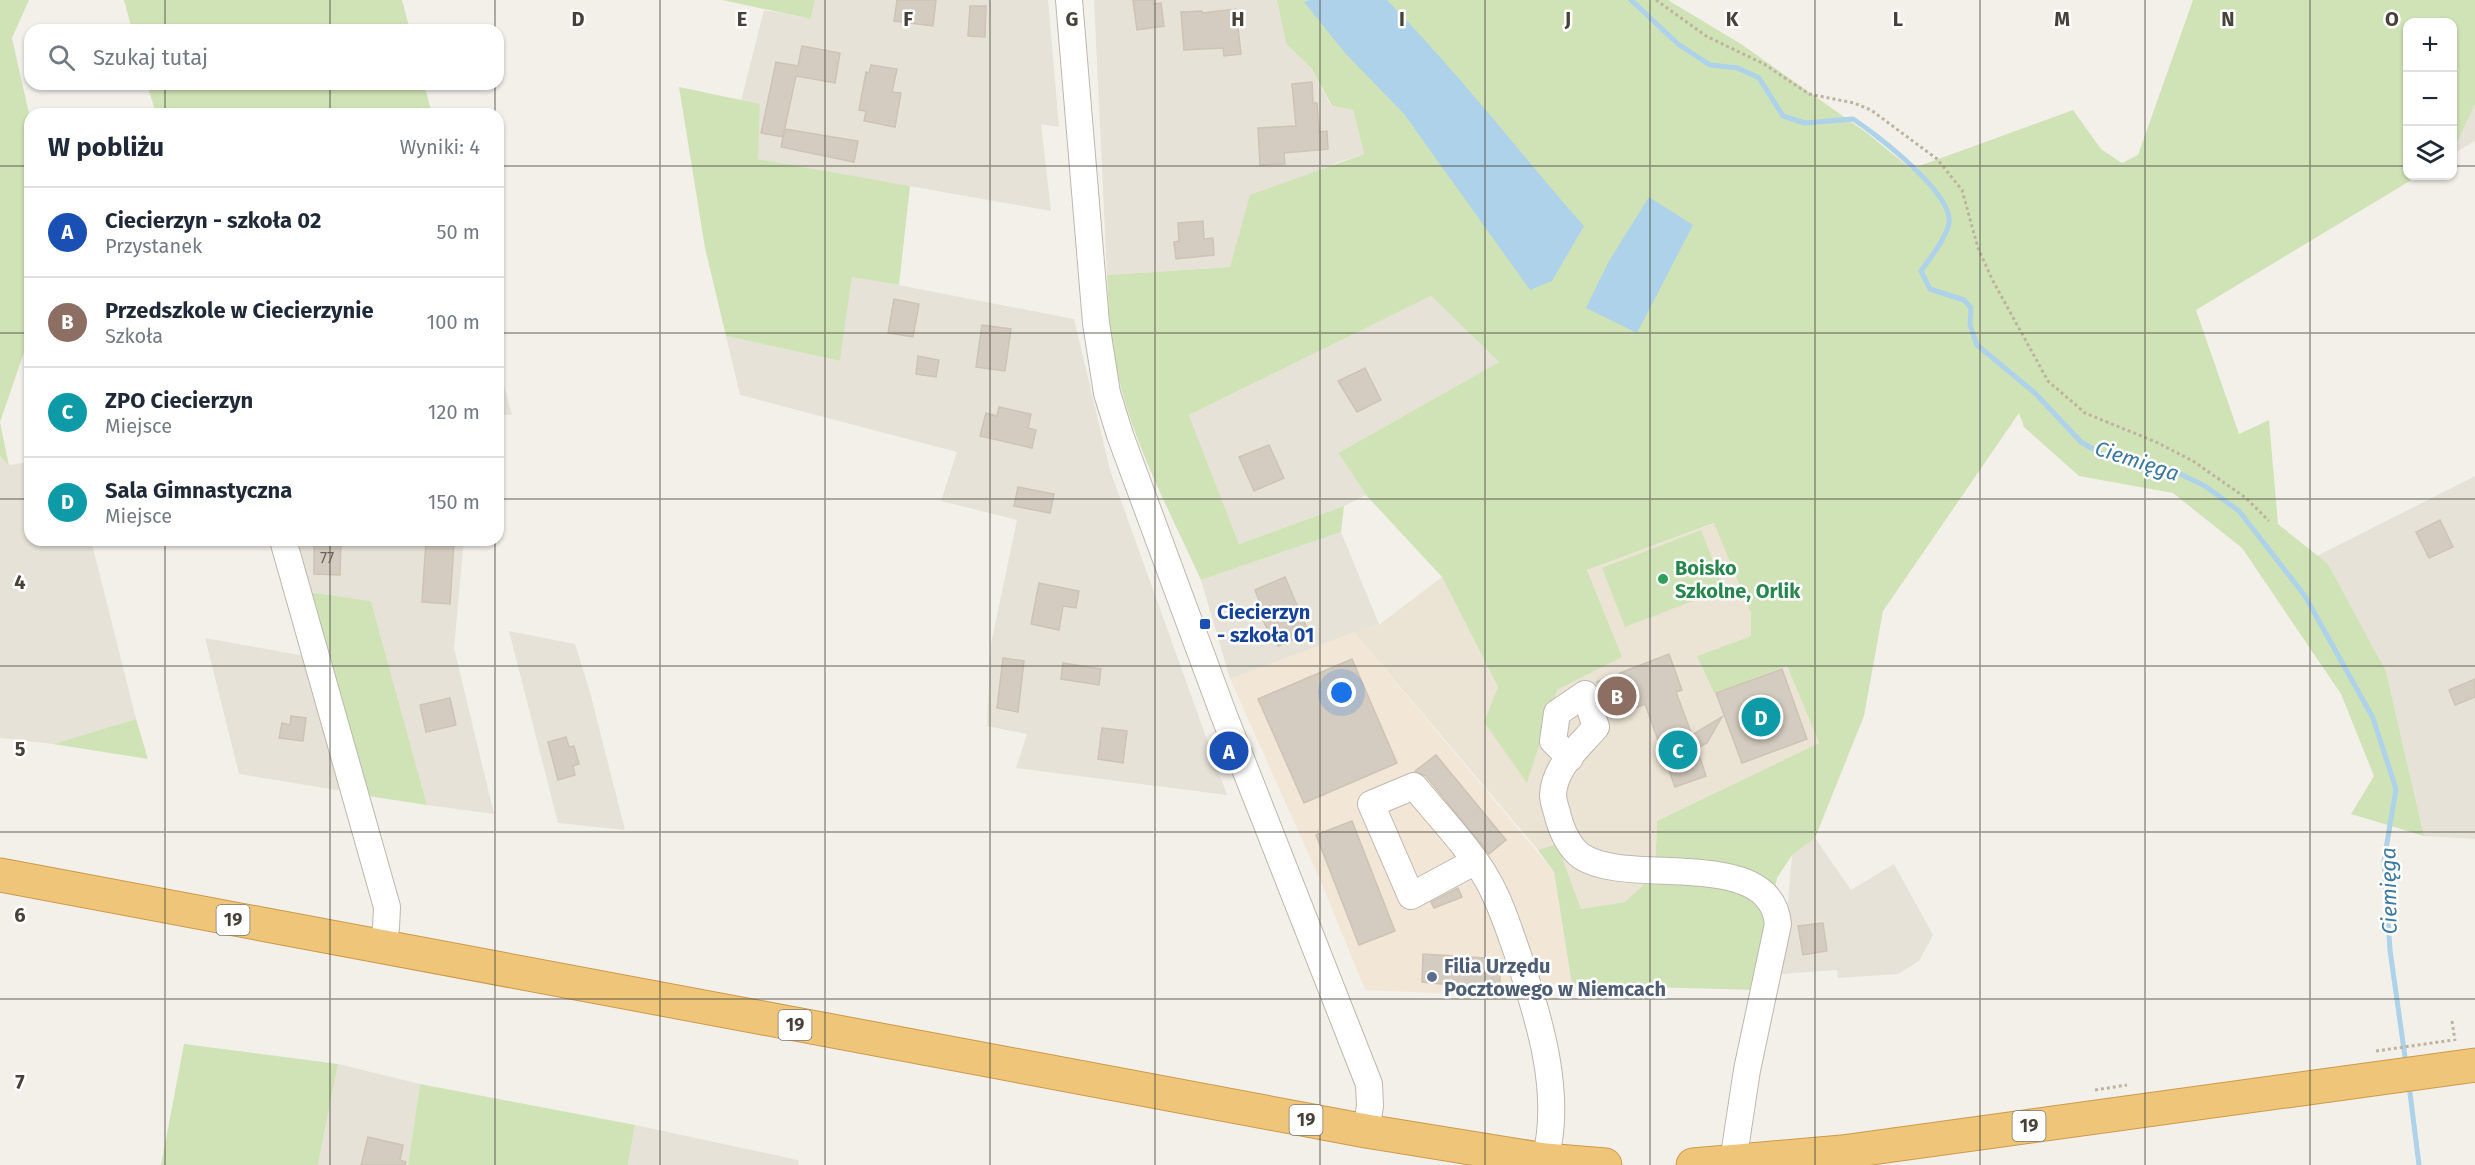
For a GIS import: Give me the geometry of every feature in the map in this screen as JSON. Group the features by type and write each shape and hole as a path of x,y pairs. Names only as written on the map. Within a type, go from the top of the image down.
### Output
{"highway":[{"name":"19","path":"0,875 1365,1131 1545,1160 1605,1165"},
{"name":"19","path":"1693,1165 1842,1152 2364,1080 2454,1053"}],"street":[{"path":"1070,0 1096,323 1107,393 1120,435 1223,713 1369,1084 1370,1106 1365,1131"},
{"path":"285,546 387,907 381,947"},
{"path":"1570,758 1561,767 1553,795 1562,833 1580,856 1609,867 1710,873 1754,887 1766,896 1777,915 1778,924 1747,1070 1732,1162"},
{"path":"1474,862 1487,878 1505,918 1535,1005 1551,1098 1548,1148 1545,1160"}],"path":[{"path":"1656,0 1706,36 1764,64 1809,94 1854,102 1871,110 1937,159 1962,190 1978,248 1993,281 2048,381 2085,413 2193,460 2246,498 2269,521"},
{"path":"2382,1049 2454,1053 2452,1021"}],"shaded area":[{"path":"815,0 1048,0 1059,127 1041,124 1051,211 757,159 760,105 741,101 764,10 811,19"},
{"path":"1094,0 1277,0 1286,44 1311,68 1331,106 1353,110 1364,154 1335,163 1238,243 1230,267 1107,275"},
{"path":"2475,104 2475,141 2457,152 2457,143"},
{"path":"852,276 1074,319 1110,470 1227,795 1016,768 1027,734 987,726 991,644 1017,520 941,501 957,452 740,395 726,336 840,361"},
{"path":"1431,296 1499,362 1338,453 1366,495 1344,506 1239,544 1189,415"},
{"path":"504,386 512,415 504,414"},
{"path":"0,456 9,465 24,463 24,546 93,546 136,719 53,744 0,738"},
{"path":"2475,476 2475,839 2424,836 2386,671 2328,564 2317,556"},
{"path":"1715,523 1751,613 1751,636 1697,656 1714,692 1787,666 1819,743 1657,821 1655,874 1626,902 1581,909 1557,845 1538,850 1354,632 1380,624 1442,577 1498,687 1527,782 1557,690 1621,657 1587,570"},
{"path":"1341,532 1379,624 1230,679 1201,580"},
{"path":"291,546 463,546 454,648 494,814 427,805 371,601 302,591"},
{"path":"509,631 575,644 590,692 625,830 558,823"},
{"path":"1354,632 1554,872 1572,985 1509,983 1500,996 1365,990 1322,884 1230,679"},
{"path":"205,638 310,657 349,792 239,774"},
{"path":"1815,838 1851,890 1894,864 1933,935 1919,961 1898,974 1838,978 1837,970 1782,974 1792,855"},
{"path":"338,1064 420,1084 408,1165 318,1165"},
{"path":"635,1125 798,1160 799,1165 628,1165"}],"green space":[{"path":"0,0 29,0 12,38 28,108 24,108 24,352 0,422"},
{"path":"124,0 402,0 408,24 130,24"},
{"path":"722,0 815,0 811,19"},
{"path":"1277,0 1668,0 1741,44 1867,133 1911,169 2073,110 2101,149 2122,163 2138,155 2193,0 2475,0 2475,104 2457,143 2457,18 2403,18 2403,180 2411,180 2196,310 2239,434 2269,420 2278,524 2328,564 2386,671 2424,836 2351,814 2374,776 2341,694 2242,548 2173,493 2079,476 2024,427 2019,413 1883,611 1864,716 1815,838 1792,855 1777,878 1756,990 1572,985 1554,872 1538,850 1557,844 1581,909 1625,902 1655,874 1657,821 1819,743 1787,666 1714,693 1697,656 1751,636 1751,613 1714,523 1587,570 1622,657 1557,690 1555,698 1570,724 1541,740 1527,783 1484,722 1498,687 1442,577 1366,495 1338,453 1499,362 1431,296 1189,415 1239,544 1344,506 1341,532 1201,580 1142,451 1124,398 1112,347 1107,275 1230,267 1250,195 1364,154 1353,110 1332,106 1311,68 1286,44"},
{"path":"679,87 760,104 758,159 910,186 899,285 852,277 840,361 726,336 705,248"},
{"path":"149,90 426,90 430,108 154,108"},
{"path":"0,422 9,466 0,456"},
{"name":"Boisko Szkolne, Orlik","path":"1701,530 1724,589 1625,627 1602,568"},
{"path":"302,591 371,601 427,805 361,795"},
{"path":"136,719 148,759 53,744"},
{"path":"184,1044 338,1064 318,1165 161,1165"},
{"path":"420,1084 635,1125 628,1165 408,1165"}],"water":[{"path":"1310,0 1387,0 1463,83 1584,226 1552,281 1530,290 1404,114 1345,53 1304,2"},
{"path":"1649,197 1693,225 1637,333 1586,308 1609,261"}],"building":[{"path":"897,0 936,0 933,26 894,21"},
{"path":"1133,0 1153,0 1154,4 1161,3 1164,26 1137,30"},
{"path":"970,6 986,6 985,37 968,36"},
{"path":"1236,9 1241,54 1224,56 1223,48 1184,50 1181,12 1202,11 1202,13"},
{"path":"802,46 840,53 835,83 796,76 783,137 761,133 776,62 798,66"},
{"path":"871,65 897,69 892,92 901,93 895,127 864,121 866,111 859,110 866,72 869,73"},
{"path":"1312,82 1313,103 1317,103 1319,132 1327,131 1328,149 1284,153 1285,164 1260,165 1258,128 1296,126 1292,84"},
{"path":"785,129 858,141 854,162 781,147"},
{"path":"1203,221 1204,239 1213,238 1214,255 1176,259 1174,242 1179,241 1178,223"},
{"path":"894,299 919,304 913,337 888,333"},
{"path":"982,325 1011,329 1005,371 976,367"},
{"path":"918,356 939,360 936,377 916,374"},
{"path":"1365,368 1381,400 1357,412 1338,381"},
{"path":"999,407 1031,414 1028,428 1036,430 1032,448 980,436 986,413 997,416"},
{"path":"1269,445 1284,478 1254,491 1239,457"},
{"path":"1018,487 1054,494 1050,513 1014,506"},
{"path":"2440,520 2453,547 2429,558 2416,532"},
{"path":"314,546 341,546 340,575 314,574"},
{"path":"426,546 454,546 450,604 422,602"},
{"path":"1285,577 1309,633 1278,646 1273,634 1270,636 1256,604 1260,603 1255,590"},
{"path":"1039,583 1079,591 1076,608 1063,606 1059,630 1031,624"},
{"path":"1669,654 1682,690 1676,692 1692,735 1722,717 1707,743 1697,748 1706,776 1675,787 1645,704 1611,718 1597,682"},
{"path":"1003,658 1024,661 1018,712 997,708"},
{"path":"1352,659 1397,763 1304,803 1258,699"},
{"path":"1063,663 1101,669 1099,685 1061,679"},
{"path":"1782,669 1807,739 1742,763 1716,693"},
{"path":"2475,679 2475,697 2455,705 2449,690"},
{"path":"450,698 456,725 426,732 420,705"},
{"path":"291,716 306,718 303,741 279,738 282,723 290,725"},
{"path":"1102,728 1127,731 1123,763 1098,759"},
{"path":"566,737 569,747 574,746 579,764 573,766 575,775 558,780 548,742"},
{"path":"1436,755 1506,840 1489,854 1426,776 1415,771"},
{"path":"1352,821 1395,931 1359,945 1316,835"},
{"path":"1458,888 1462,897 1434,908 1431,902"},
{"path":"1823,923 1827,951 1803,955 1798,926"},
{"path":"1423,954 1500,959 1500,990 1422,982"},
{"path":"368,1137 403,1145 400,1160 406,1162 405,1165 361,1165"}],"waterway":[{"name":"Ciemięga","path":"1631,0 1678,44 1710,65 1738,68 1759,78 1783,116 1805,123 1853,119 1912,166 1939,197 1947,211 1949,223 1945,235 1921,271 1930,289 1964,300 1971,308 1970,325 1977,345 2035,393 2081,442 2105,456 2170,469 2205,486 2239,511 2305,596 2373,718 2396,789 2384,861 2390,950 2406,1064"},
{"name":"Ciemięga","path":"2409,1085 2419,1165"}],"place":[{"name":"Boisko Szkolne, Orlik","path":"1663,579"},
{"name":"Ciecierzyn - szkoła 01","path":"1205,624"},
{"name":"Przedszkole w Ciecierzynie","path":"1617,696"},
{"name":"Sala Gimnastyczna","path":"1761,717"},
{"name":"ZPO Ciecierzyn","path":"1678,750"},
{"name":"Ciecierzyn - szkoła 02","path":"1229,751"},
{"name":"Filia Urzędu Pocztowego w Niemcach","path":"1432,977"}]}
